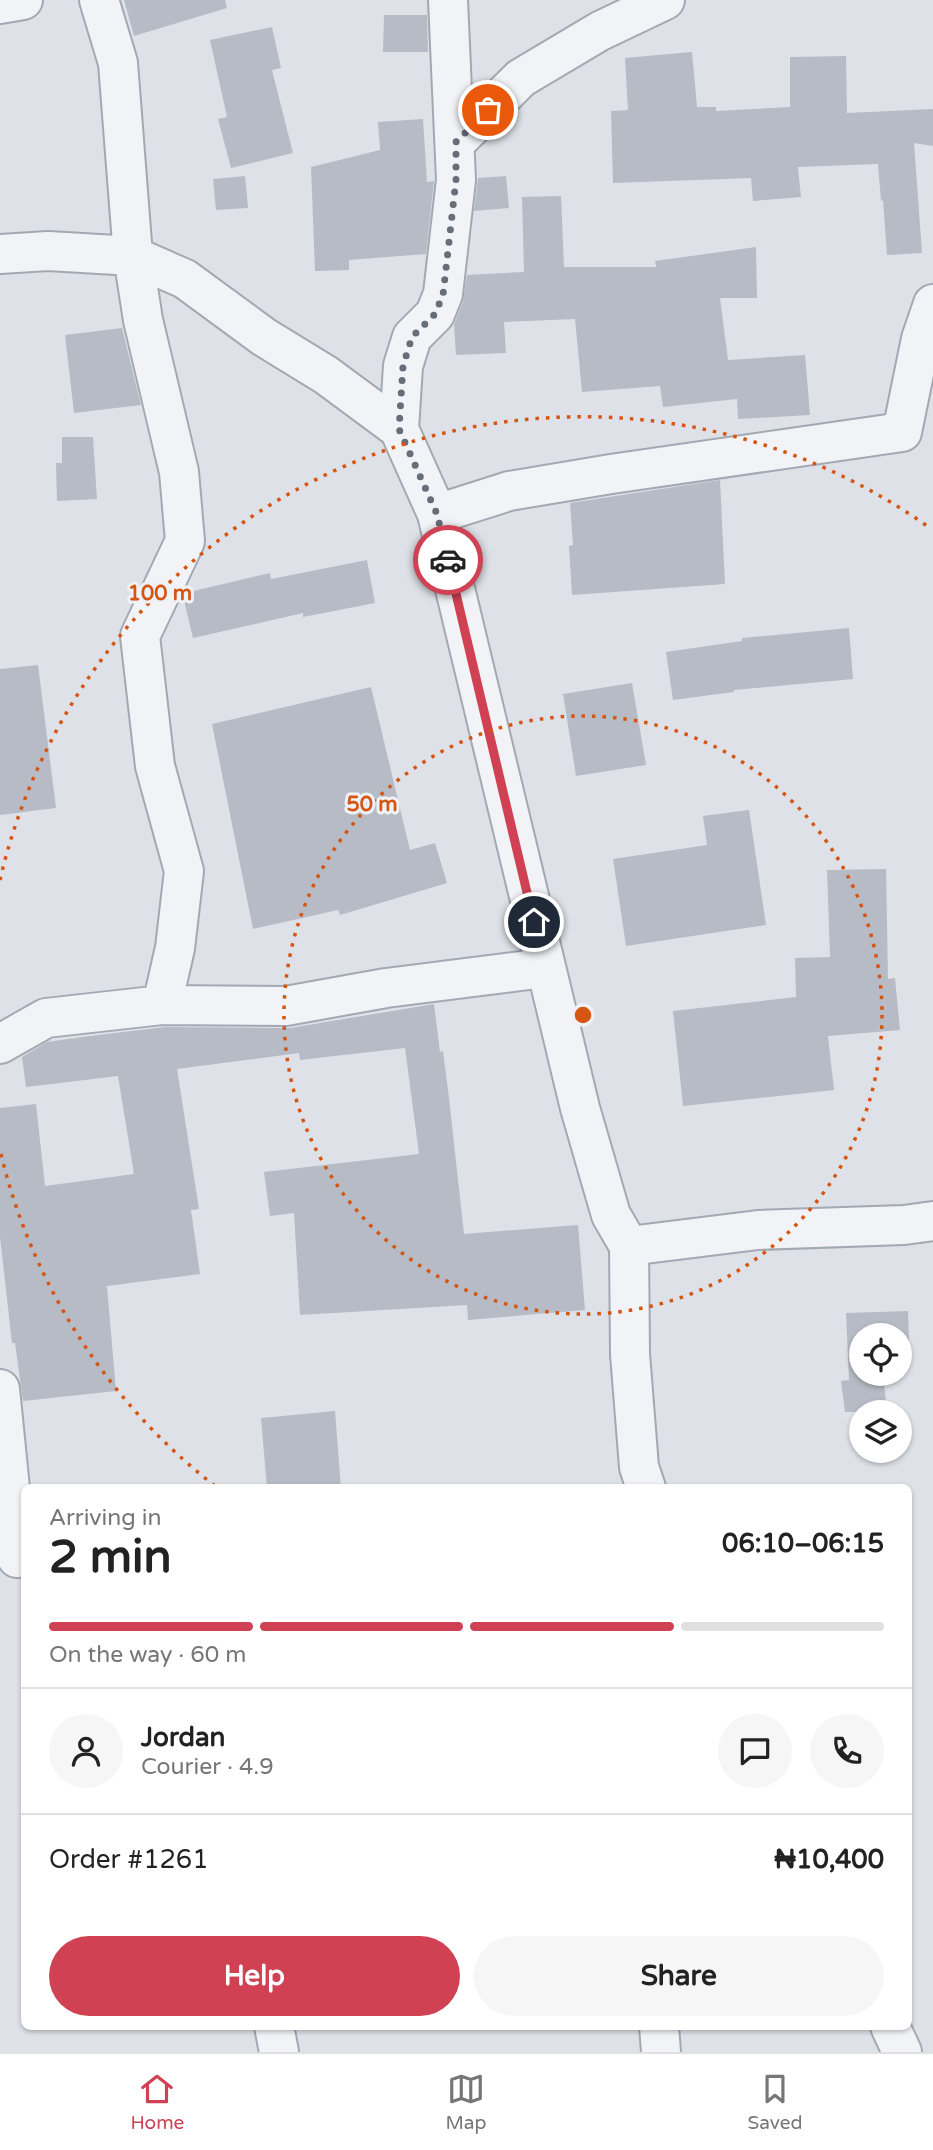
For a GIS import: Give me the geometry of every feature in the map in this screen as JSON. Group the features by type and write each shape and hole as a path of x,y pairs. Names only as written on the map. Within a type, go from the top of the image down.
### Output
{"street":[{"path":"0,5 23,0"},
{"path":"99,0 118,63 134,256 143,320 179,472 185,541 140,636 155,766 184,871 175,948 162,1005"},
{"path":"448,0 456,180 443,295 435,314 412,337 403,366 399,429 437,514 580,1108 611,1215 629,1246 631,1366 639,1467 645,1484"},
{"path":"456,142 521,78 600,31 665,0"},
{"path":"0,254 48,251 134,256 185,279 264,337 326,375 399,429"},
{"path":"437,514 522,489 917,434 920,339 933,304"},
{"path":"0,1045 46,1018 162,1005 286,1006 386,988 545,968"},
{"path":"629,1246 758,1230 904,1225 933,1221"},
{"path":"0,1389 14,1558"},
{"path":"275,2030 279,2052"},
{"path":"659,2030 661,2052"},
{"path":"892,2030 902,2052"}],"building":[{"path":"124,0 225,0 227,8 134,36"},
{"path":"384,15 427,15 428,52 383,52"},
{"path":"272,27 281,68 272,70 293,153 231,168 218,119 227,117 210,40"},
{"path":"692,52 697,107 716,107 716,111 790,107 790,57 846,56 847,113 933,109 933,146 914,143 922,253 887,255 878,164 798,167 801,197 753,201 751,178 613,183 611,111 628,110 625,58"},
{"path":"423,119 427,182 434,181 426,254 349,260 349,270 315,271 311,167 380,150 378,122"},
{"path":"245,176 248,208 216,210 213,179"},
{"path":"506,176 509,208 474,211 478,178"},
{"path":"561,196 564,267 656,267 655,261 756,247 757,298 720,298 728,360 805,355 810,415 738,419 737,399 663,407 660,386 582,392 575,319 504,322 506,353 456,355 454,324 463,302 467,275 524,272 522,197"},
{"path":"122,328 141,405 74,413 65,335"},
{"path":"62,437 93,437 97,499 57,501 56,463 62,463"},
{"path":"720,480 725,584 572,595 570,503"},
{"path":"367,560 375,603 303,617 303,613 193,638 183,596 185,593 270,573 271,579"},
{"path":"849,628 853,679 734,690 673,700 666,652 742,641 742,638"},
{"path":"38,665 56,808 0,815 0,669"},
{"path":"632,683 646,765 576,776 563,694"},
{"path":"371,687 410,850 435,843 447,883 340,915 338,910 253,929 212,724"},
{"path":"749,810 766,925 626,946 613,859 707,845 703,816"},
{"path":"886,869 888,979 895,978 900,1030 828,1036 834,1090 683,1106 673,1011 796,997 795,958 830,957 827,870"},
{"path":"434,1004 440,1052 443,1051 464,1234 578,1225 585,1310 468,1320 467,1305 300,1315 294,1213 270,1216 264,1172 419,1154 405,1048 300,1060 299,1053 177,1069 199,1209 191,1210 200,1274 107,1286 116,1391 23,1401 15,1343 12,1343 0,1237 0,1108 36,1104 45,1186 134,1174 118,1076 26,1087 22,1057 47,1042 90,1036 165,1027 290,1028"},
{"path":"908,1311 908,1323 849,1323 849,1380 846,1313"},
{"path":"849,1380 849,1386 884,1386 886,1400 849,1400 849,1412 845,1412 841,1381"},
{"path":"335,1411 341,1484 267,1484 261,1418"}],"way so far":[{"path":"448,560 437,514 399,429 403,366 412,337 435,314 443,295 456,180 456,142 488,110"}],"route":[{"path":"448,560 534,922"}]}
